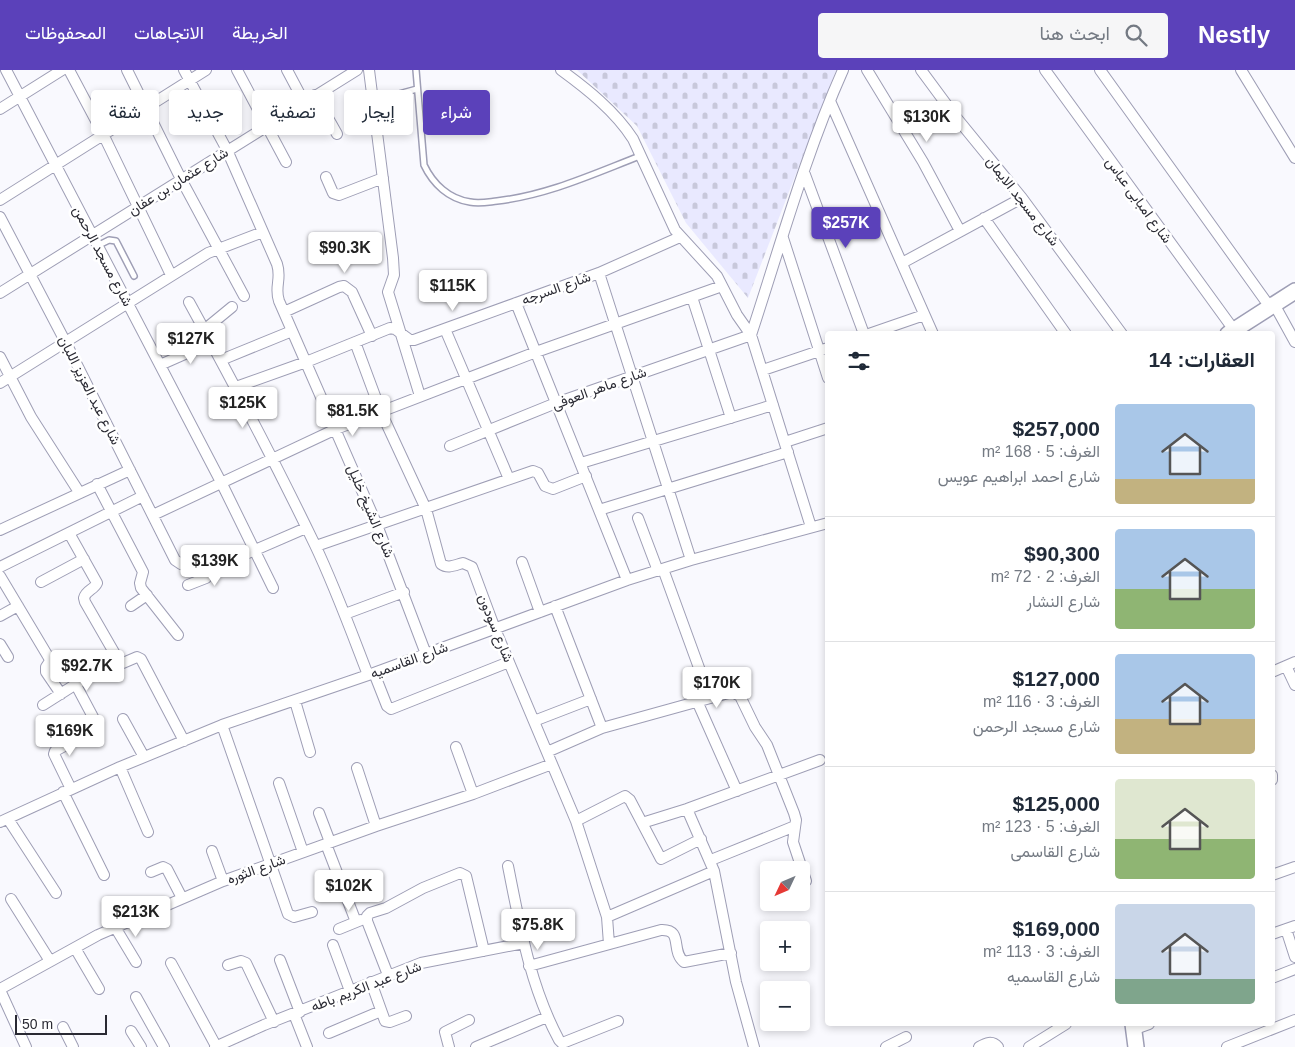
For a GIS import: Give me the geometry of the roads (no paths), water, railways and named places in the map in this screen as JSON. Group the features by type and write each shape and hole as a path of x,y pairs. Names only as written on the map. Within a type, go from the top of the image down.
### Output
{"main road":[{"path":"1233,331 1295,291"},
{"path":"1134,1026 1136,1047"}],"street":[{"name":"شارع مسجد الرحمن","path":"6,70 222,484 273,588"},
{"path":"0,109 62,70"},
{"path":"69,70 91,111"},
{"path":"126,70 137,90"},
{"name":"شارع الشيخ خليل","path":"184,70 227,150 263,232 279,271 280,279 276,294 377,525 426,654"},
{"path":"159,99 206,70"},
{"path":"237,70 252,99"},
{"path":"286,70 297,90"},
{"name":"شارع عثمان بن عفان","path":"323,90 356,70"},
{"path":"369,70 371,90"},
{"path":"561,70 616,117 633,139 669,219 680,237 717,276 737,315 751,335 811,527"},
{"path":"751,335 804,172 830,101 844,70"},
{"path":"867,70 923,162 960,232"},
{"name":"شارع مسجد الايمان","path":"921,70 955,116 1022,198 1120,331"},
{"name":"شارع امبابى عباس","path":"1045,70 1230,331"},
{"path":"1100,70 1272,306 1295,342"},
{"path":"1241,70 1295,158"},
{"path":"830,101 932,331"},
{"path":"334,130 336,134"},
{"path":"159,134 217,248 244,296"},
{"path":"0,200 101,135"},
{"path":"103,135 172,275"},
{"name":"شارع عثمان بن عفان","path":"0,293 252,135"},
{"path":"271,135 286,162"},
{"path":"377,135 394,275 388,292 420,396"},
{"path":"804,172 863,331"},
{"path":"326,177 333,193 339,195 383,178"},
{"path":"902,263 1022,198"},
{"name":"شارع عبد العزيز اللبان","path":"0,217 178,563 198,562 202,566 211,569"},
{"path":"984,218 1064,331"},
{"path":"0,383 217,248 263,232"},
{"name":"شارع السرجه","path":"236,387 306,362 390,328 395,329 410,340 414,340 599,273 680,237"},
{"path":"763,370 823,349 783,238"},
{"path":"599,273 690,560"},
{"path":"284,312 344,286 352,292 372,336"},
{"path":"153,515 336,429 536,352 722,286"},
{"path":"692,297 731,418"},
{"path":"189,302 236,387 316,546 371,674 387,706 391,709 509,662"},
{"path":"516,303 627,580"},
{"path":"204,330 232,308"},
{"path":"878,331 924,315"},
{"path":"445,328 509,479"},
{"path":"221,360 292,331"},
{"name":"شارع ماهر العوفى","path":"450,446 556,403 751,335"},
{"path":"160,365 212,342"},
{"name":"شارع سودون","path":"355,342 381,412 426,508 441,564 445,567 450,567 463,563 472,568 495,629 576,821 607,917 609,944"},
{"path":"0,357 31,417 79,492"},
{"path":"581,463 773,405"},
{"path":"599,510 668,489 786,447 825,429"},
{"path":"0,530 130,470"},
{"path":"316,546 533,471 538,473 544,486 553,489 586,476"},
{"path":"97,484 143,572 140,583 178,635"},
{"path":"0,567 143,496"},
{"path":"638,518 661,570 710,698"},
{"name":"شارع القاسميه","path":"4,820 67,790 222,725 371,674 627,580 690,560 825,524"},
{"path":"188,585 208,576 212,571 211,569 306,528"},
{"path":"69,532 98,583 95,588 85,594 84,598 117,658 123,663 136,657 141,659 184,741"},
{"path":"41,582 84,559"},
{"path":"522,562 540,612"},
{"path":"0,576 50,658 46,672 61,694"},
{"path":"345,614 404,592"},
{"path":"132,606 147,595"},
{"path":"0,616 18,606"},
{"path":"555,606 602,728"},
{"path":"0,644 8,657"},
{"path":"43,705 117,658"},
{"path":"1275,671 1290,664 1295,685"},
{"path":"76,685 93,717"},
{"path":"547,752 602,728 697,701 732,692 736,693 740,696 755,727 767,745 794,813 794,842 800,861"},
{"path":"534,721 591,700"},
{"path":"295,701 310,752"},
{"path":"697,701 737,791"},
{"path":"123,719 144,757"},
{"path":"222,725 290,916 294,917 312,912"},
{"path":"90,732 55,751 54,754 67,790 104,875"},
{"path":"456,747 473,794"},
{"path":"642,823 687,809 820,760"},
{"name":"شارع الثوره","path":"0,990 115,927 223,881 376,826 473,794 552,764"},
{"path":"120,767 148,832"},
{"path":"357,768 376,826"},
{"path":"279,783 303,852"},
{"path":"576,821 625,796 630,800 661,859 701,840"},
{"path":"687,809 712,866 736,982 752,1046"},
{"path":"319,813 356,922"},
{"path":"4,820 56,893"},
{"path":"607,917 795,826"},
{"path":"212,851 223,881"},
{"path":"508,866 529,966 546,1017 562,1043 618,1021"},
{"path":"151,872 163,867 167,869 182,898"},
{"path":"1275,874 1295,868"},
{"path":"339,929 367,917 370,913 397,903 423,888 462,873 466,876 484,951"},
{"path":"11,899 50,961"},
{"path":"367,917 388,975"},
{"path":"115,927 136,962"},
{"path":"1275,933 1290,927 1295,956"},
{"path":"529,966 668,929 675,936 678,955 684,962 731,953"},
{"name":"شارع عبد الكريم باطه","path":"216,1047 388,975 421,964 524,943"},
{"path":"333,945 350,991"},
{"path":"74,948 99,989"},
{"path":"228,965 240,960 246,963 274,1022"},
{"path":"280,960 307,1047"},
{"path":"171,963 216,1047"},
{"path":"1275,977 1295,969"},
{"path":"371,982 387,1022 406,1016"},
{"path":"0,990 26,1047"},
{"path":"136,997 164,1047"},
{"path":"329,1033 381,1011"},
{"path":"476,1047 546,1017"},
{"path":"449,1047 445,1032 469,1020"},
{"path":"1227,1047 1295,1020"},
{"path":"1029,1047 1063,1026"},
{"path":"62,1028 73,1047"},
{"path":"131,1031 141,1047"},
{"path":"886,1047 906,1037"},
{"path":"979,1047 989,1042 996,1045"}],"lane":[{"path":"416,70 424,165 439,187 462,200 479,203 540,194 641,155"},
{"path":"413,90 417,89"},
{"path":"97,246 109,240 116,241 134,276"}]}
